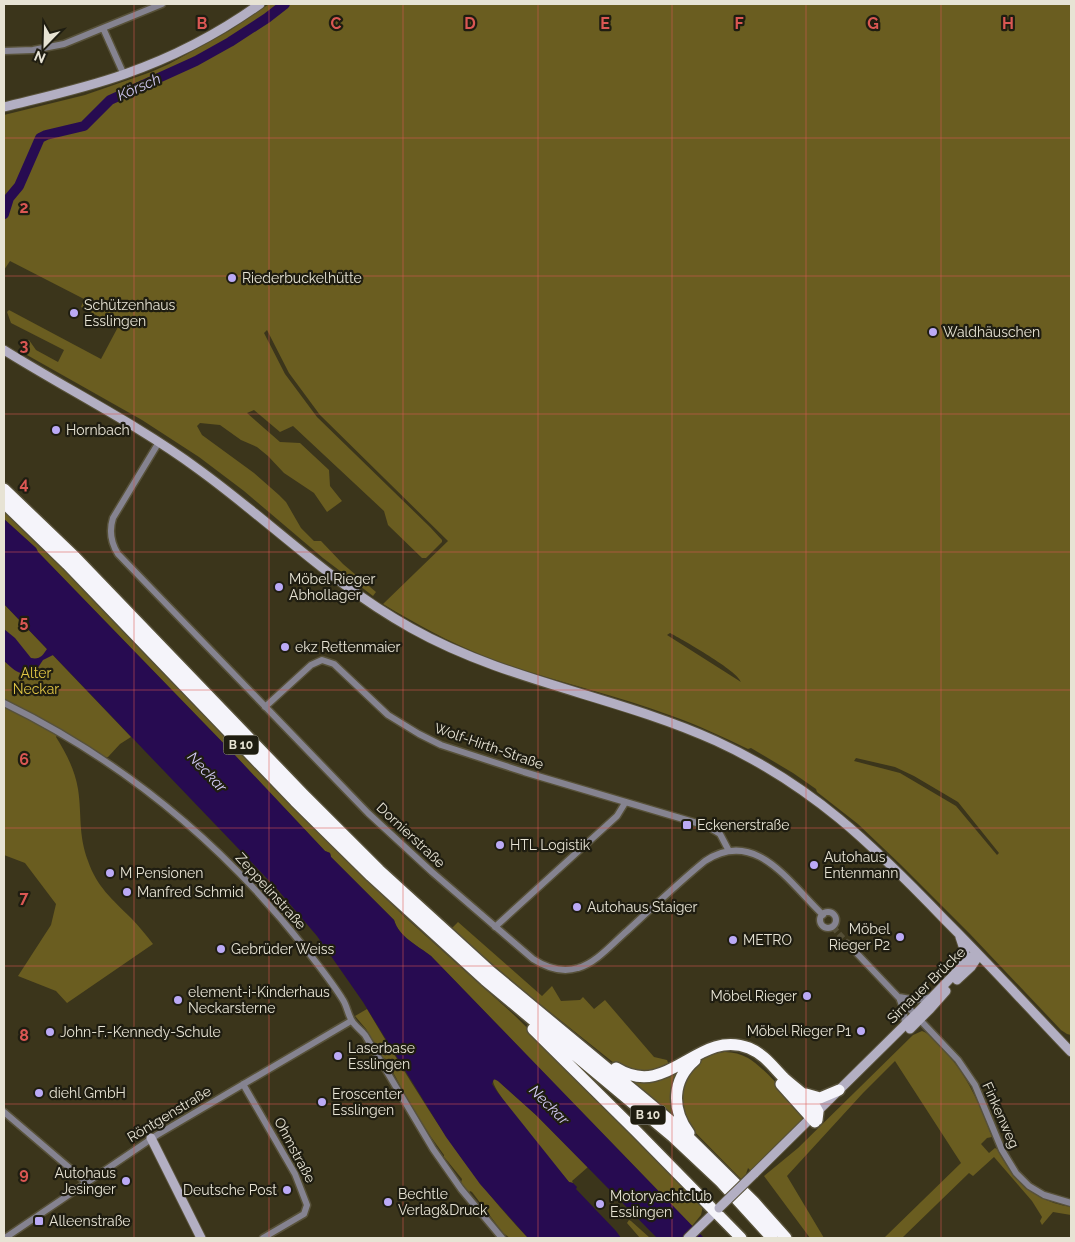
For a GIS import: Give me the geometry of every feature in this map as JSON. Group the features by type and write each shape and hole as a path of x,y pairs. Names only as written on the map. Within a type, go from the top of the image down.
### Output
{"highway":[{"name":"B 10","path":"4,489 75,557 303,794 379,870 491,972 656,1108 701,1148 786,1238"},
{"name":"B 10","path":"4,503 67,564 338,844 411,915 513,1004 666,1131 721,1182 772,1238"},
{"path":"513,1004 536,1033 717,1210 742,1238"},
{"path":"592,1056 626,1074 648,1078 668,1072 708,1049 725,1044 736,1045 762,1056 814,1103 815,1118"},
{"path":"701,1148 678,1114 677,1089 681,1077 688,1067 703,1055 716,1050 740,1052 756,1059 815,1118"},
{"path":"802,1093 820,1098 839,1090"}],"main road":[{"path":"4,107 124,75 191,47 260,4"},
{"path":"4,350 159,442 227,490 346,586 410,628 446,647 502,669 691,730 737,751 780,775 829,809 891,864 1071,1051"},
{"path":"960,934 965,952 965,968 981,966 994,969"},
{"name":"Sirnauer Brücke","path":"688,1238 754,1174 784,1152 839,1090 904,1026 918,1017 934,996 978,959 979,954"},
{"name":"Sirnauer Brücke","path":"815,1118 950,987 965,968"},
{"path":"151,1138 201,1238"}],"street":[{"path":"4,51 33,50 64,44 162,4"},
{"path":"103,28 124,75"},
{"name":"Dornierstraße","path":"159,442 113,518 111,534 114,547 121,558 381,825 538,962 561,970 578,968 595,959 705,861 728,851"},
{"name":"Wolf-Hirth-Straße","path":"265,707 311,665 320,661 326,661 337,667 388,715 434,742 482,759 709,827 721,835 728,851"},
{"name":"Zeppelinstraße","path":"4,703 85,748 162,801 229,862 305,948 343,1000 352,1021 365,1035 411,1115 443,1164 502,1238"},
{"path":"495,926 617,816 625,802"},
{"path":"728,851 744,851 766,860 823,915"},
{"path":"848,944 918,1017"},
{"path":"899,997 916,1000 934,996"},
{"path":"899,997 904,1011 904,1026"},
{"name":"Finkenweg","path":"918,1017 952,1052 970,1078 983,1102 1002,1150 1016,1173 1029,1186 1044,1195 1071,1203"},
{"name":"Röntgenstraße","path":"5,1238 151,1138 352,1021"},
{"name":"Ohmstraße","path":"244,1084 296,1174 307,1205 304,1214 264,1238"},
{"path":"4,1112 86,1182"}],"green space":[{"path":"269,4 1071,4 1071,1035 1061,1030 970,934 858,824 817,792 816,789 793,773 751,748 748,749 682,720 484,656 458,645 383,604 448,541 320,415 289,373 267,330 264,333 285,374 317,417 430,527 442,542 426,558 422,558 388,525 384,511 293,426 280,432 254,410 247,413 280,442 300,443 329,470 330,486 342,501 327,512 314,493 284,473 257,447 241,440 220,425 200,423 197,426 202,435 254,473 279,495 286,502 301,528 314,541 321,541 343,564 376,592 373,596 323,558 244,491 199,457 142,420 27,355 21,347 23,340 29,340 36,350 58,362 64,350 11,323 7,312 9,310 101,359 118,327 81,307 84,299 10,261 4,270 4,115 85,95 151,72 229,31","holes":["670,633 721,664 738,677 741,682 667,635","856,758 895,767 958,802 999,853 997,855 956,806 900,773 854,761"]},
{"path":"4,510 343,857 407,919 513,1014 599,1098 703,1206 701,1215 692,1226 431,956 404,936 394,920 331,857 330,853 325,851 36,548 4,519"},
{"name":"Alter Neckar","path":"4,604 131,737 120,744 108,757 104,757 60,730 4,700"},
{"path":"4,706 57,735 56,737 70,762 77,782 83,842 92,870 106,892 137,924 153,944 67,1003 56,991 18,976 51,925 56,904 25,863 4,855"},
{"path":"458,922 542,996 552,986 561,1001 580,1000 583,997 594,1009 605,1000 654,1057 667,1060 670,1068 652,1074 619,1067 530,996 451,929"},
{"path":"367,1009 403,1070 441,1128 481,1184 528,1238 510,1238 503,1233 472,1192 470,1191 469,1193 461,1183 462,1179 444,1157 411,1106 386,1059 383,1058 366,1029 355,1016"},
{"path":"922,1031 933,1038 952,1059 972,1090 992,1137 987,1138 981,1144 989,1153 995,1148 997,1149 1011,1171 1027,1188 1046,1200 1071,1207 1071,1215 1053,1212 1042,1225 1040,1221 1042,1217 1032,1201 994,1157 973,1176 969,1173 902,1238 884,1238 961,1163 895,1061 787,1176 824,1238 810,1238 764,1176 798,1148 913,1035"},
{"path":"714,1053 740,1054 755,1063 777,1084 803,1115 801,1124 751,1171 748,1168 746,1174 741,1179 684,1121 679,1092 696,1062"},
{"path":"686,1064 676,1119 630,1079"},
{"path":"496,1079 536,1115 588,1167 572,1181 573,1183 569,1182 513,1114 495,1087 493,1080"},
{"path":"629,1220 650,1238 640,1238 627,1223"}],"water":[{"name":"Neckar","path":"4,519 36,548 325,851 330,853 331,857 394,920 404,936 431,956 704,1238 657,1238 536,1115 494,1079 492,1084 498,1093 569,1182 577,1187 576,1189 621,1238 528,1238 480,1184 446,1137 363,1002 317,936 277,889 53,655 43,660 37,669 26,673 16,671 4,661 4,629 15,638 31,658 39,658 47,649 4,604"}],"waterway":[{"name":"Körsch","path":"4,214 9,198 19,186 40,138 84,126 110,100 196,61 230,42 285,4"}],"tunnel":[{"path":"833,927 848,944"}],"place":[{"name":"Riederbuckelhütte","path":"232,278"},
{"name":"Schützenhaus Esslingen","path":"74,313"},
{"name":"Waldhäuschen","path":"933,332"},
{"name":"Hornbach","path":"56,430"},
{"name":"Möbel Rieger Abhollager","path":"279,587"},
{"name":"ekz Rettenmaier","path":"285,647"},
{"name":"Eckenerstraße","path":"687,825"},
{"name":"HTL Logistik","path":"500,845"},
{"name":"Autohaus Entenmann","path":"814,865"},
{"name":"M Pensionen","path":"110,873"},
{"name":"Manfred Schmid","path":"127,892"},
{"name":"Autohaus Staiger","path":"577,907"},
{"name":"Möbel Rieger P2","path":"900,937"},
{"name":"METRO","path":"733,940"},
{"name":"Gebrüder Weiss","path":"221,949"},
{"name":"Möbel Rieger","path":"807,996"},
{"name":"element-i-Kinderhaus Neckarsterne","path":"178,1000"},
{"name":"Möbel Rieger P1","path":"861,1031"},
{"name":"John-F.-Kennedy-Schule","path":"50,1032"},
{"name":"Laserbase Esslingen","path":"338,1056"},
{"name":"diehl GmbH","path":"39,1093"},
{"name":"Eroscenter Esslingen","path":"322,1102"},
{"name":"Autohaus Jesinger","path":"126,1181"},
{"name":"Deutsche Post","path":"287,1190"},
{"name":"Bechtle Verlag&Druck","path":"388,1202"},
{"name":"Motoryachtclub Esslingen","path":"600,1204"},
{"name":"Alleenstraße","path":"39,1221"}]}
